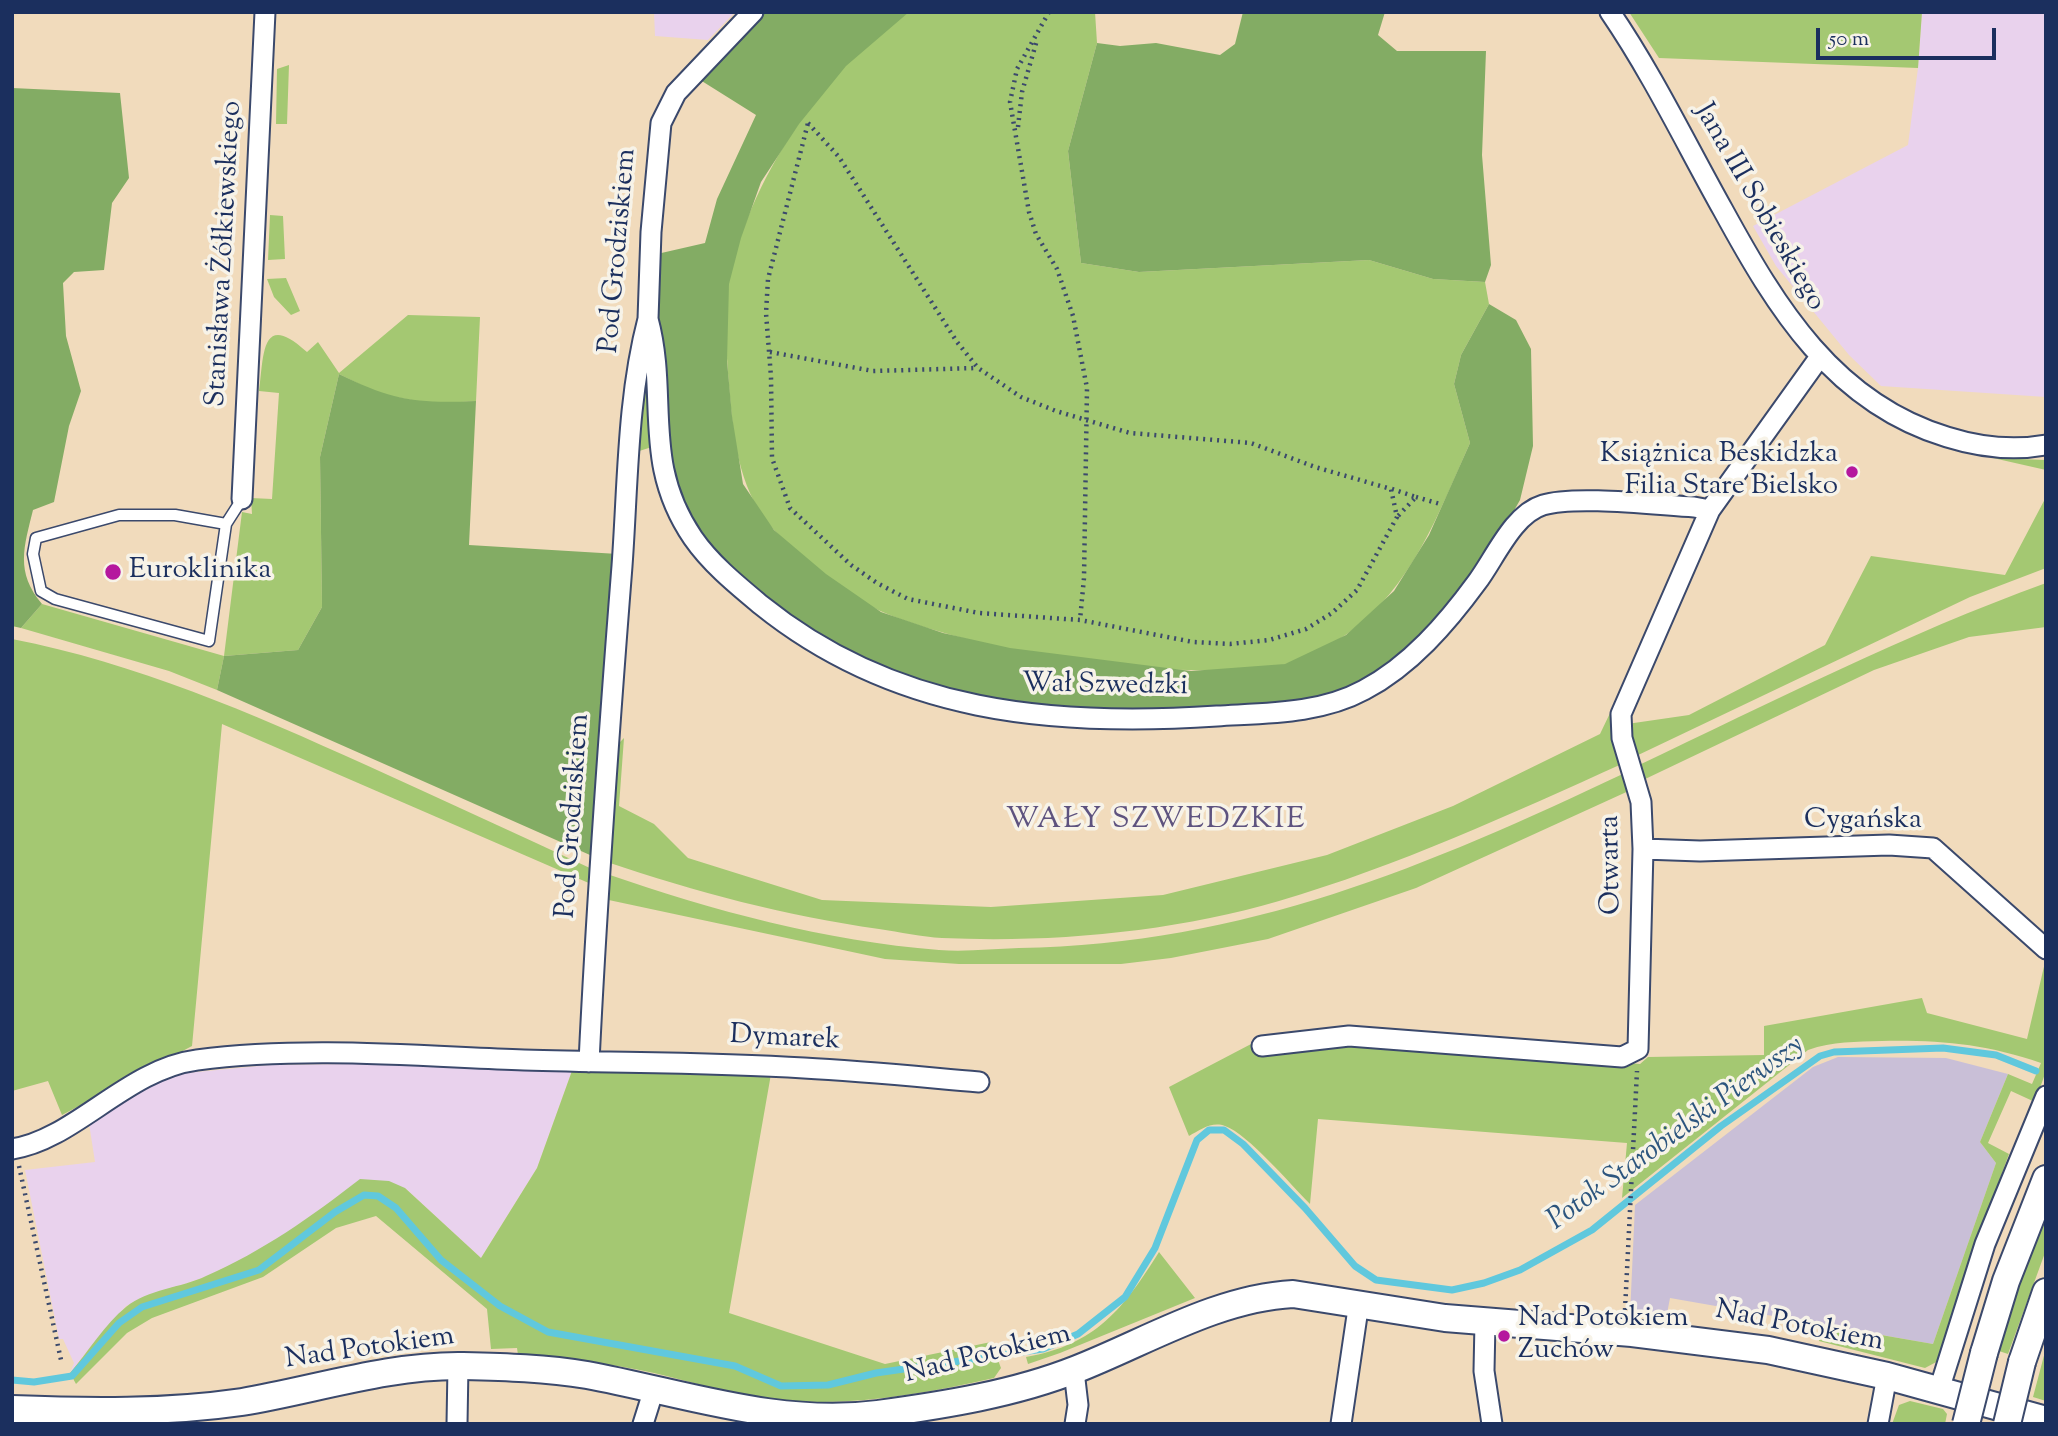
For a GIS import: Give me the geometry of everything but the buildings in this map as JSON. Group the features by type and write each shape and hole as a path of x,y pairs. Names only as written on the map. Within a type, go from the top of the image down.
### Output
{"street":[{"name":"Stanisława Żółkiewskiego","path":"242,499 265,12"},
{"name":"Pod Grodziskiem","path":"589,1062 597,899 631,426 641,344 648,319 651,232 661,123 676,93 753,12"},
{"name":"Jana III Sobieskiego","path":"1610,12 1646,69 1755,270 1819,358 1879,407 1930,432 1984,445 2016,449 2046,445"},
{"name":"Wał Szwedzki","path":"648,319 655,347 655,411 665,478 693,538 714,562 780,620 828,649 881,676 997,711 1070,720 1167,719 1327,706 1368,689 1410,658 1450,616 1519,522 1536,507 1568,501 1710,510"},
{"name":"Otwarta","path":"1637,1049 1643,849 1641,802 1622,738 1621,714 1710,510 1819,358"},
{"name":"Cygańska","path":"1643,849 1700,851 1910,845 1933,848 2046,949"},
{"path":"1262,1046 1349,1036 1622,1056 1631,1055 1637,1049"},
{"path":"14,1149 51,1134 144,1079 171,1066 195,1060 268,1055 355,1054 589,1062"},
{"name":"Dymarek","path":"589,1062 803,1068 978,1082"},
{"path":"1938,1390 1985,1244 2046,1096"},
{"path":"1966,1424 2006,1281 2046,1179"},
{"path":"2007,1424 2022,1362 2046,1292"},
{"name":"Nad Potokiem","path":"12,1409 150,1411 192,1416 409,1371 458,1366 583,1375 761,1413 858,1416 973,1398 1074,1371 1217,1311 1262,1297 1293,1293 1485,1322 1632,1333 1768,1350 1887,1376 2046,1420"},
{"path":"1341,1424 1359,1302"},
{"path":"1485,1322 1484,1371 1492,1424"},
{"path":"457,1424 458,1366"},
{"path":"1074,1371 1078,1405 1075,1424"},
{"path":"1878,1424 1887,1376"},
{"path":"643,1424 654,1389"}],"lane":[{"path":"226,524 175,515 119,515 36,538 33,554 41,591 55,599 209,641 226,524 242,499"}],"path":[{"path":"1049,12 1012,84 1010,102 1029,212 1036,234 1057,269 1073,316 1087,388 1084,578 1080,620"},
{"path":"1018,138 1020,103 1041,30"},
{"path":"1416,497 1397,517 1357,590 1332,613 1306,629 1269,640 1230,644 1151,635 1080,620 979,613 908,599 893,593 850,565 790,508 772,458 770,352 766,313 768,279 808,123 839,157 936,314 978,368 1021,397 1130,433 1251,443 1315,467 1440,504"},
{"path":"770,352 873,371 978,368"},
{"path":"1391,489 1397,517"},
{"path":"1625,1318 1637,1049"},
{"path":"14,1149 61,1360"}],"shaded area":[{"path":"654,12 735,12 708,40 655,36"},
{"path":"1922,12 2046,12 2046,397 1881,386 1849,355 1776,266 1753,226 1908,145"},
{"path":"1838,1057 1946,1058 2008,1074 1980,1142 1996,1163 1933,1344 1670,1298 1666,1319 1630,1315 1635,1205 1813,1067"},
{"path":"270,1065 573,1068 537,1168 481,1258 405,1188 300,1225 259,1251 203,1278 126,1306 70,1373 74,1363 63,1339 59,1339 25,1170 95,1162 88,1117 144,1086 186,1073"}],"green space":[{"path":"760,12 909,12 846,66 799,124 761,182 741,238 729,284 727,361 732,416 743,484 774,530 826,574 881,612 943,633 1010,648 1191,671 1285,664 1346,635 1394,591 1429,535 1470,443 1454,384 1461,355 1489,304 1516,320 1531,349 1533,446 1520,500 1492,549 1433,629 1370,680 1319,700 1210,712 1021,710 882,670 777,610 730,570 698,532 673,481 655,317 657,254 705,243 717,199 756,115 697,78"},
{"path":"909,12 1095,12 1097,43 1068,151 1081,263 1139,272 1369,260 1433,279 1485,282 1489,304 1461,355 1454,384 1470,443 1435,522 1406,572 1370,615 1347,634 1316,652 1289,663 1239,670 1136,667 1026,652 973,641 872,607 812,565 763,517 741,468 732,415 726,311 729,282 738,245 752,207 771,168 820,95 848,62 878,34"},
{"path":"1243,12 1385,12 1378,35 1397,51 1486,51 1482,155 1491,265 1485,282 1433,279 1369,260 1139,272 1081,263 1068,151 1097,43 1120,46 1156,43 1220,55 1235,44"},
{"path":"1629,12 1922,12 1918,68 1659,58"},
{"path":"289,65 287,124 276,124 277,69"},
{"path":"12,88 120,93 129,178 112,203 104,270 74,272 63,283 66,336 81,391 69,426 54,502 33,510 25,548 25,570 33,592 42,604 21,628 12,626"},
{"path":"270,215 283,216 285,259 268,260"},
{"path":"286,278 300,311 291,315 274,297 267,279"},
{"path":"408,315 480,317 476,401 433,404 379,394 339,374 320,457 322,607 298,650 224,656 242,512 252,514 251,498 272,499 279,393 259,391 264,351 268,342 273,336 281,335 307,352 318,342 339,373"},
{"path":"649,352 652,447 636,452"},
{"path":"339,374 374,390 405,398 437,402 476,401 469,545 618,554 596,851 590,855 217,690 224,656 298,650 322,607 320,457"},
{"path":"1993,458 2046,460 2046,470"},
{"path":"2046,497 2046,568 1970,597 1634,757 1627,724 1689,715 1825,645 1871,556 2005,575"},
{"path":"2046,583 2046,627 1969,637 1874,670 1641,781 1637,766 1890,646"},
{"path":"42,604 224,656 217,690 169,671 21,628"},
{"path":"12,639 58,649 148,676 280,727 592,869 591,884 222,724 192,1046 62,1115 48,1081 12,1091"},
{"path":"1612,709 1624,763 1454,838 1367,872 1239,912 1155,928 1027,939 927,937 776,910 708,893 607,862 614,748 624,738 619,806 654,824 688,858 822,900 991,907 1163,895 1327,855 1453,806 1600,734"},
{"path":"1627,772 1633,789 1416,888 1268,939 1171,958 1121,964 959,964 885,959 604,899 607,874 729,912 812,932 896,946 959,951 1102,943 1182,932 1258,916 1333,894 1479,839"},
{"path":"2046,958 2046,1071 2035,1102 2011,1091 1988,1143 2009,1154 1971,1257 1940,1360 1925,1368 1819,1341 1818,1324 1933,1344 1996,1163 1980,1142 2008,1074 2032,1084 2041,1063 1982,1047 1924,1041 1845,1042 1808,1050 1622,1198 1627,1143 1318,1119 1310,1204 1257,1149 1234,1131 1215,1125 1189,1136 1169,1087 1253,1043 1350,1041 1640,1064 1648,1057 1764,1055 1764,1026 1922,998 1927,1013 2027,1039"},
{"path":"573,1068 771,1074 729,1313 885,1364 991,1342 1001,1368 994,1378 879,1399 792,1401 735,1394 620,1367 518,1355 517,1348 491,1349 487,1309 376,1216 336,1228 263,1277 152,1318 127,1333 76,1384 70,1373 126,1307 144,1296 196,1280 247,1256 305,1220 360,1179 389,1181 405,1188 481,1258 537,1168"},
{"path":"2046,1212 2046,1250 2008,1354 1999,1351 2019,1284"},
{"path":"1159,1252 1195,1298 1028,1364 1026,1357 1071,1343 1106,1321 1120,1307"},
{"path":"2046,1348 2046,1401 2033,1397"},
{"path":"1910,1401 1943,1409 1947,1414 1945,1424 1892,1424 1899,1405"}],"waterway":[{"name":"Potok Starobielski Pierwszy","path":"12,1380 34,1382 72,1376 119,1323 142,1307 259,1270 335,1212 364,1195 378,1196 396,1208 441,1260 500,1306 548,1332 735,1366 781,1386 828,1385 876,1373 1043,1349 1078,1334 1125,1297 1155,1248 1197,1140 1209,1130 1224,1130 1243,1144 1305,1208 1355,1266 1376,1280 1452,1290 1484,1283 1520,1270 1592,1230 1721,1126 1820,1056 1834,1052 1943,1048 1996,1055 2036,1071"}],"place":[{"name":"Książnica Beskidzka Filia Stare Bielsko","path":"1852,472"},
{"name":"Euroklinika","path":"113,572"},
{"name":"Nad Potokiem Zuchów","path":"1504,1336"}],"district":[{"name":"WAŁY SZWEDZKIE","path":"1156,822"}]}
